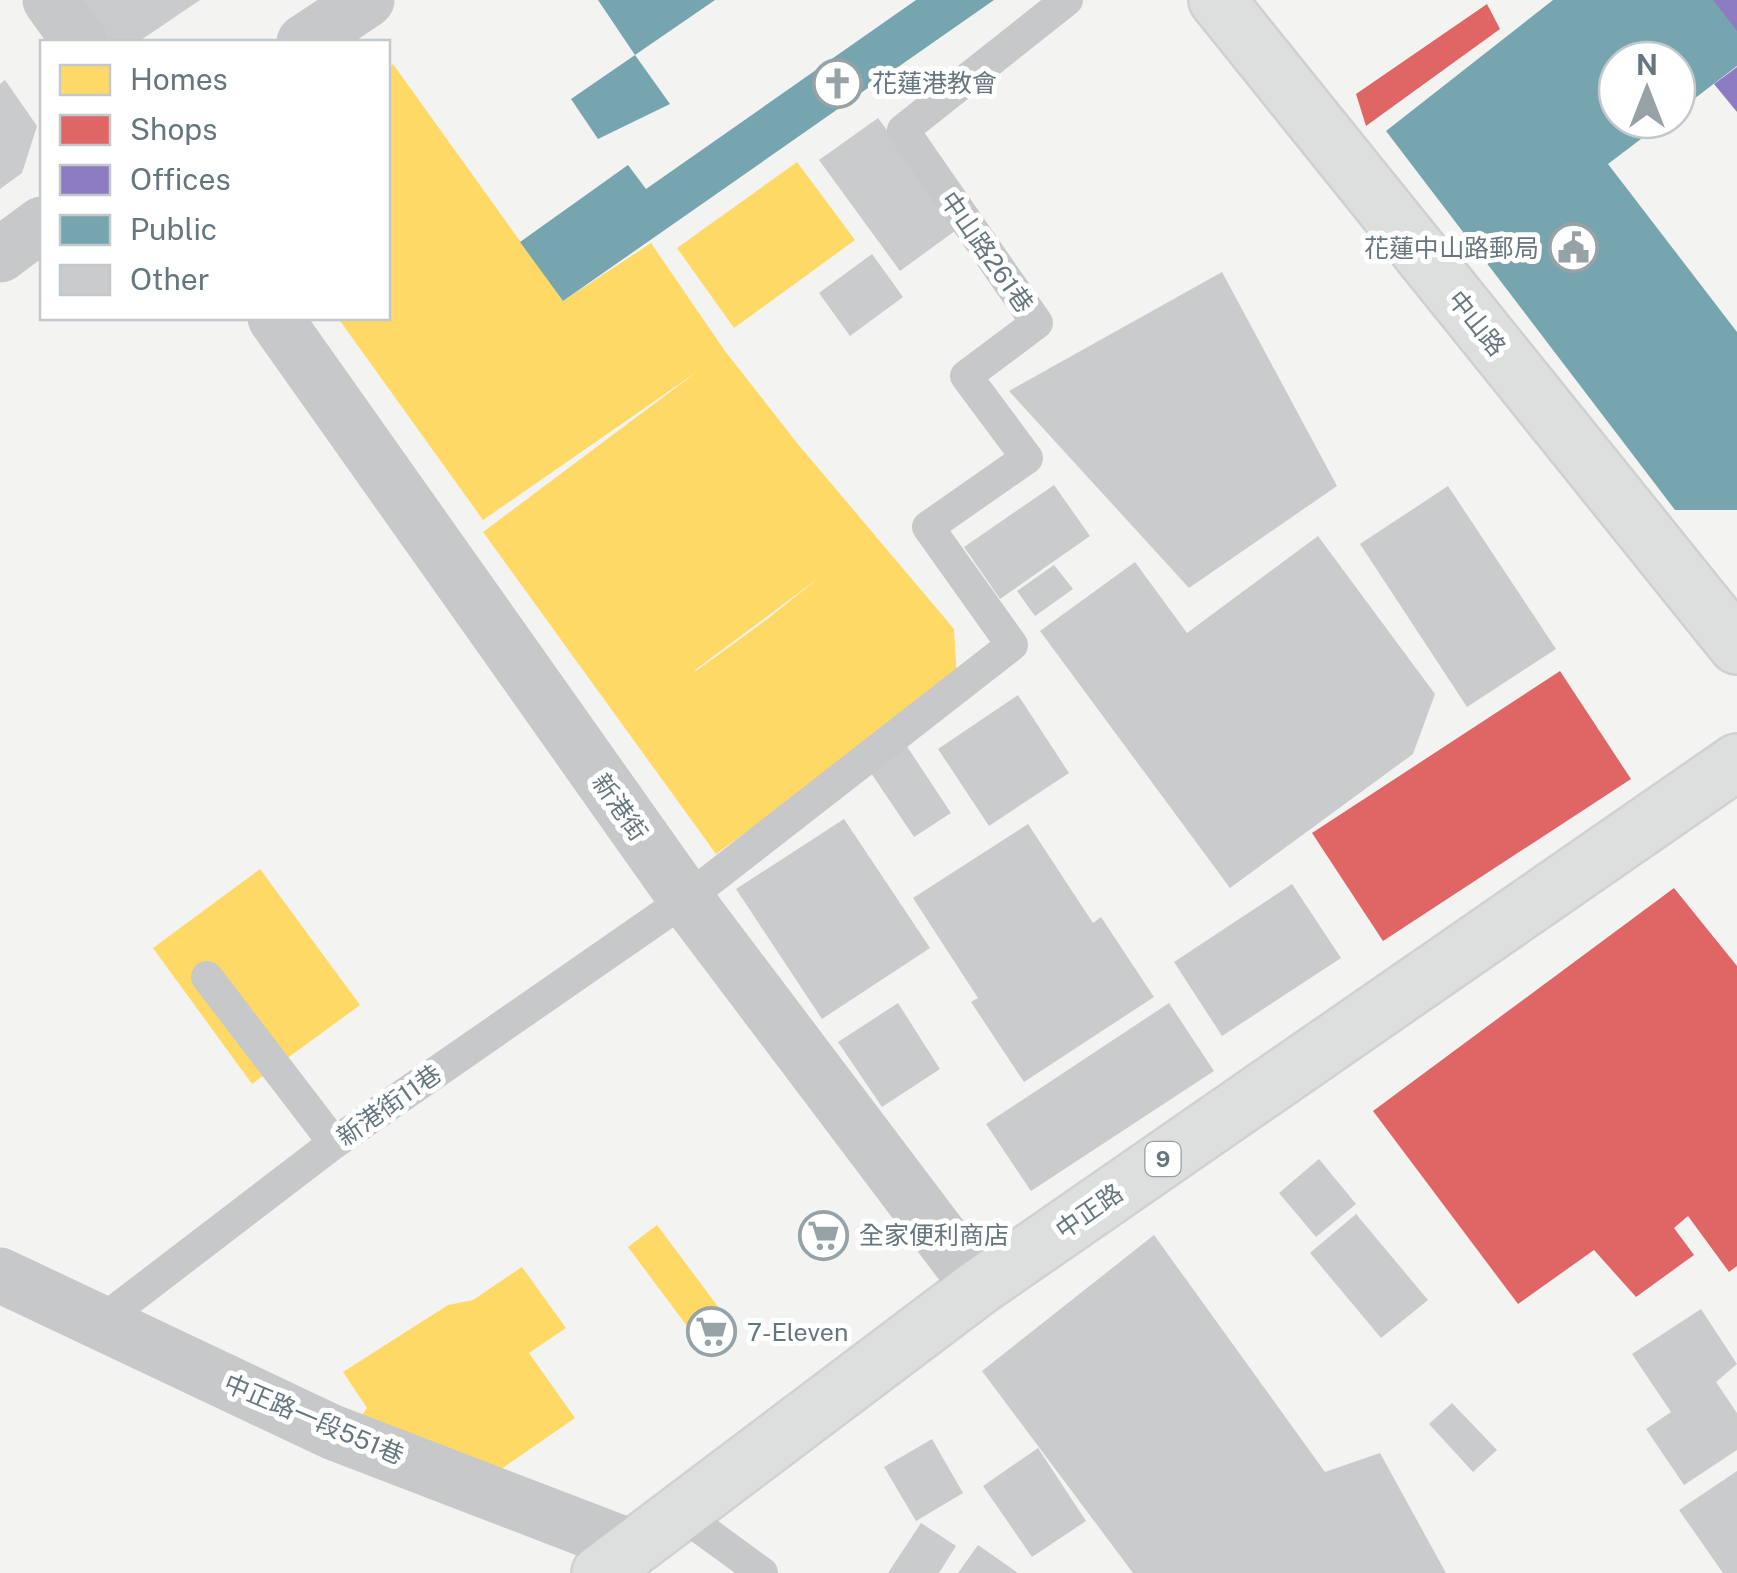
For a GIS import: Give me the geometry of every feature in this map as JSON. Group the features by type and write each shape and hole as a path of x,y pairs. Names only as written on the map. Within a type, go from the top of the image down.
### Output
{"main road":[{"name":"中山路","path":"1218,0 1737,646"},
{"name":"中正路","path":"617,1561 979,1287 1737,762"}],"street":[{"path":"50,0 79,40"},
{"path":"307,40 366,0"},
{"path":"0,255 40,225"},
{"name":"新港街","path":"275,320 686,900 979,1287"},
{"name":"中正路一段551巷","path":"0,1274 332,1432 617,1561"}],"lane":[{"name":"中山路261巷","path":"686,900 1012,645 928,528 1026,458 966,376 1037,323 903,130 1067,0"},
{"name":"新港街11巷","path":"100,1322 334,1142 686,900"},
{"path":"207,977 334,1142"},
{"path":"680,1514 762,1573"}],"building: Homes":[{"path":"393,64 563,301 651,243 725,351 797,443 954,629 957,680 716,854 483,532 698,371 483,520 339,320 390,320","holes":["820,577 766,620 695,670"]},
{"path":"797,162 855,240 734,328 677,248"},
{"path":"260,869 360,1005 252,1084 153,948"},
{"path":"657,1225 731,1324 702,1346 628,1247"},
{"path":"522,1267 566,1328 529,1353 575,1418 452,1503 347,1436 367,1408 343,1372 448,1305 473,1300"}],"building: Shops":[{"path":"1487,4 1500,29 1366,126 1356,94"},
{"path":"1560,671 1631,779 1383,941 1312,833"},
{"path":"1674,888 1737,966 1737,1266 1729,1272 1688,1216 1674,1228 1694,1255 1636,1297 1594,1250 1518,1304 1373,1111"}],"building: Offices":[{"path":"1710,0 1737,0 1737,33"},
{"path":"1737,67 1737,112 1714,84"}],"building: Public":[{"path":"598,0 715,0 635,55"},
{"name":"花蓮港教會","path":"916,0 994,0 563,301 520,242 628,165 646,189"},
{"name":"花蓮中山路郵局","path":"1553,0 1713,0 1737,31 1737,66 1697,97 1697,40 1597,40 1597,140 1640,140 1608,164 1737,332 1737,510 1675,510 1386,131"},
{"path":"635,55 670,104 598,139 571,99"}],"building: Other":[{"path":"68,0 200,0 141,40 98,40"},
{"path":"5,80 37,126 22,173 0,189 0,84"},
{"path":"878,118 959,228 900,271 819,160"},
{"path":"872,254 903,297 850,336 819,293"},
{"path":"1222,272 1337,486 1189,588 1009,391"},
{"path":"1054,485 1090,536 1000,599 964,547"},
{"path":"1448,486 1556,649 1467,707 1360,544"},
{"path":"1318,536 1435,694 1413,754 1230,888 1040,631 1135,562 1187,633"},
{"path":"1054,565 1073,589 1035,616 1017,591"},
{"path":"1018,695 1069,773 989,826 938,749"},
{"path":"902,739 951,813 914,837 865,764"},
{"path":"844,819 930,948 822,1019 736,889"},
{"path":"1028,824 1093,923 1101,917 1154,997 1024,1082 971,1002 978,998 913,898"},
{"path":"1292,884 1341,958 1222,1036 1174,962"},
{"path":"898,1003 940,1069 882,1107 838,1042"},
{"path":"1169,1003 1214,1071 1031,1191 986,1124"},
{"path":"1319,1159 1356,1204 1316,1237 1279,1193"},
{"path":"1356,1214 1428,1300 1381,1338 1310,1253"},
{"path":"1154,1235 1325,1472 1380,1453 1446,1573 1133,1573 982,1371"},
{"path":"1701,1309 1737,1364 1716,1382 1737,1413 1737,1450 1684,1485 1646,1429 1671,1412 1632,1354"},
{"path":"1452,1403 1497,1450 1473,1472 1429,1424"},
{"path":"932,1439 963,1493 916,1521 884,1467"},
{"path":"1038,1448 1086,1521 1032,1557 983,1486"},
{"path":"1737,1471 1737,1573 1723,1573 1679,1510"},
{"path":"921,1523 956,1546 939,1573 888,1573"},
{"path":"978,1545 1018,1573 958,1573"}],"place":[{"name":"花蓮港教會","path":"837,83"},
{"name":"花蓮中山路郵局","path":"1574,248"},
{"name":"全家便利商店","path":"824,1235"},
{"name":"7-Eleven","path":"712,1332"}]}
